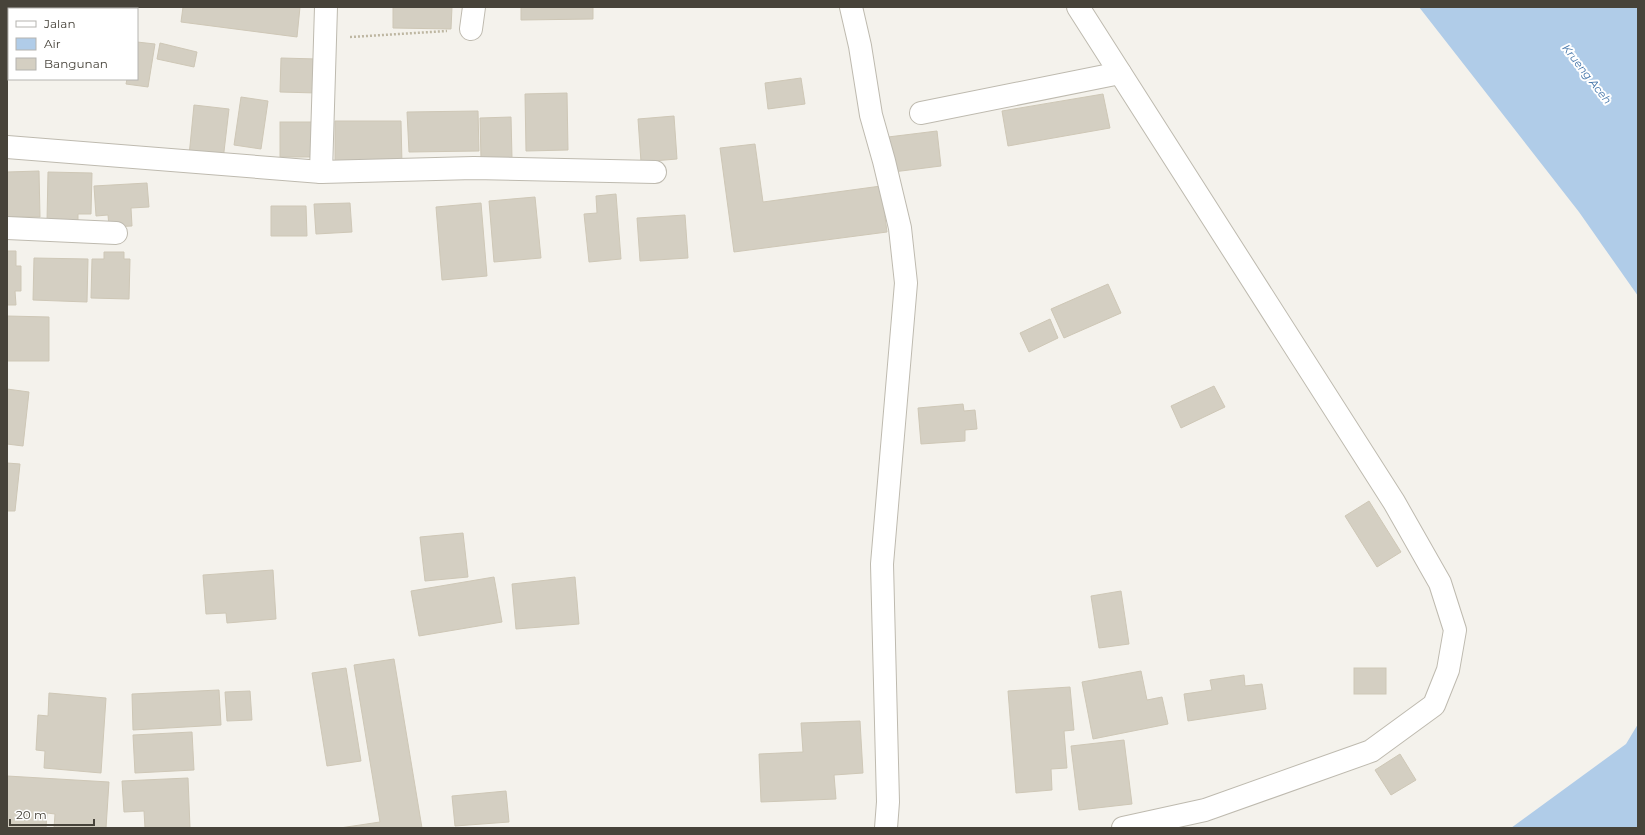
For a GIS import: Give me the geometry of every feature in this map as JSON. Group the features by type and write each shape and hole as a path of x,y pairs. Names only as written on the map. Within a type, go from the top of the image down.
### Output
{"street":[{"path":"321,172 326,7"},
{"path":"471,29 474,7"},
{"path":"850,7 860,46 871,115 900,228 906,282 882,564 888,802 886,828"},
{"path":"1078,7 1394,502 1440,584 1455,630 1448,670 1434,705 1371,751 1205,810 1123,828"},
{"path":"921,113 1120,73"},
{"path":"7,147 321,172 474,168 655,172"},
{"path":"7,228 116,233"}],"path":[{"path":"325,38 411,35 471,29"}],"water":[{"name":"Krueng Aceh","path":"1419,7 1638,7 1638,296 1579,212"},
{"path":"1638,724 1638,828 1511,828 1626,744"}],"building":[{"path":"183,7 300,7 297,37 181,22"},
{"path":"393,7 452,7 451,29 393,28"},
{"path":"521,7 593,7 593,19 521,20"},
{"path":"138,42 155,44 148,87 126,84 127,80 138,80"},
{"path":"160,43 197,52 194,67 157,59"},
{"path":"281,58 317,59 317,93 280,92"},
{"path":"801,78 805,104 768,109 765,83"},
{"path":"567,93 568,150 526,151 525,94"},
{"path":"1103,94 1110,128 1008,146 1002,111"},
{"path":"241,97 268,101 261,149 234,145"},
{"path":"194,105 229,109 223,160 189,156"},
{"path":"478,111 479,151 409,152 407,112"},
{"path":"674,116 677,159 641,162 638,119"},
{"path":"511,117 512,158 481,159 480,118"},
{"path":"335,121 401,121 402,165 335,165"},
{"path":"280,122 315,122 315,157 280,157"},
{"path":"937,131 941,166 893,172 888,137"},
{"path":"755,144 763,202 881,186 887,232 734,252 720,148"},
{"path":"39,171 40,217 7,217 7,172"},
{"path":"48,172 92,173 91,214 78,214 78,222 47,221"},
{"path":"147,183 149,207 131,208 132,226 109,227 108,215 96,216 94,186"},
{"path":"616,194 621,259 589,262 584,214 597,213 596,196"},
{"path":"535,197 541,258 494,262 489,201"},
{"path":"350,203 352,232 316,234 314,204"},
{"path":"481,203 487,276 442,280 436,207"},
{"path":"271,206 306,206 307,236 271,236"},
{"path":"685,215 688,258 640,261 637,218"},
{"path":"7,251 16,251 16,266 21,266 21,291 15,291 16,305 7,305"},
{"path":"104,252 124,252 124,259 130,259 129,299 91,298 92,259 104,259"},
{"path":"34,258 88,259 87,302 33,300"},
{"path":"1108,284 1121,313 1064,338 1051,309"},
{"path":"7,316 49,317 49,361 7,361"},
{"path":"1050,319 1058,338 1029,352 1020,333"},
{"path":"1214,386 1225,407 1181,428 1171,406"},
{"path":"7,389 29,392 23,446 7,444"},
{"path":"963,404 964,411 975,410 977,429 965,430 965,441 921,444 918,408"},
{"path":"7,463 20,464 15,511 7,511"},
{"path":"1369,501 1401,552 1377,567 1345,516"},
{"path":"463,533 468,577 425,581 420,537"},
{"path":"273,570 276,619 227,623 226,613 206,614 203,575"},
{"path":"494,577 502,622 419,636 411,591"},
{"path":"575,577 579,624 516,629 512,584"},
{"path":"1121,591 1129,644 1099,648 1091,596"},
{"path":"394,659 422,828 340,828 380,822 354,665"},
{"path":"346,668 361,761 327,766 312,673"},
{"path":"1354,668 1386,668 1386,694 1354,694"},
{"path":"1141,671 1147,700 1162,697 1168,724 1093,739 1082,682"},
{"path":"1244,675 1245,686 1262,684 1266,709 1188,721 1184,694 1212,690 1210,680"},
{"path":"1070,687 1074,730 1064,731 1067,768 1051,769 1052,790 1016,793 1008,691"},
{"path":"219,690 221,725 133,730 132,694"},
{"path":"250,691 252,720 227,721 225,692"},
{"path":"49,693 106,698 101,773 44,768 45,751 36,750 38,715 48,716"},
{"path":"860,721 863,773 834,775 836,799 761,802 759,754 803,752 801,723"},
{"path":"192,732 194,770 135,773 133,735"},
{"path":"1124,740 1132,804 1079,810 1071,746"},
{"path":"1400,754 1416,780 1391,795 1375,770"},
{"path":"7,776 109,782 106,828 54,828 55,814 47,813 46,828 7,828"},
{"path":"188,778 190,828 145,828 144,811 124,812 122,781"},
{"path":"506,791 509,822 455,826 452,796"}]}
